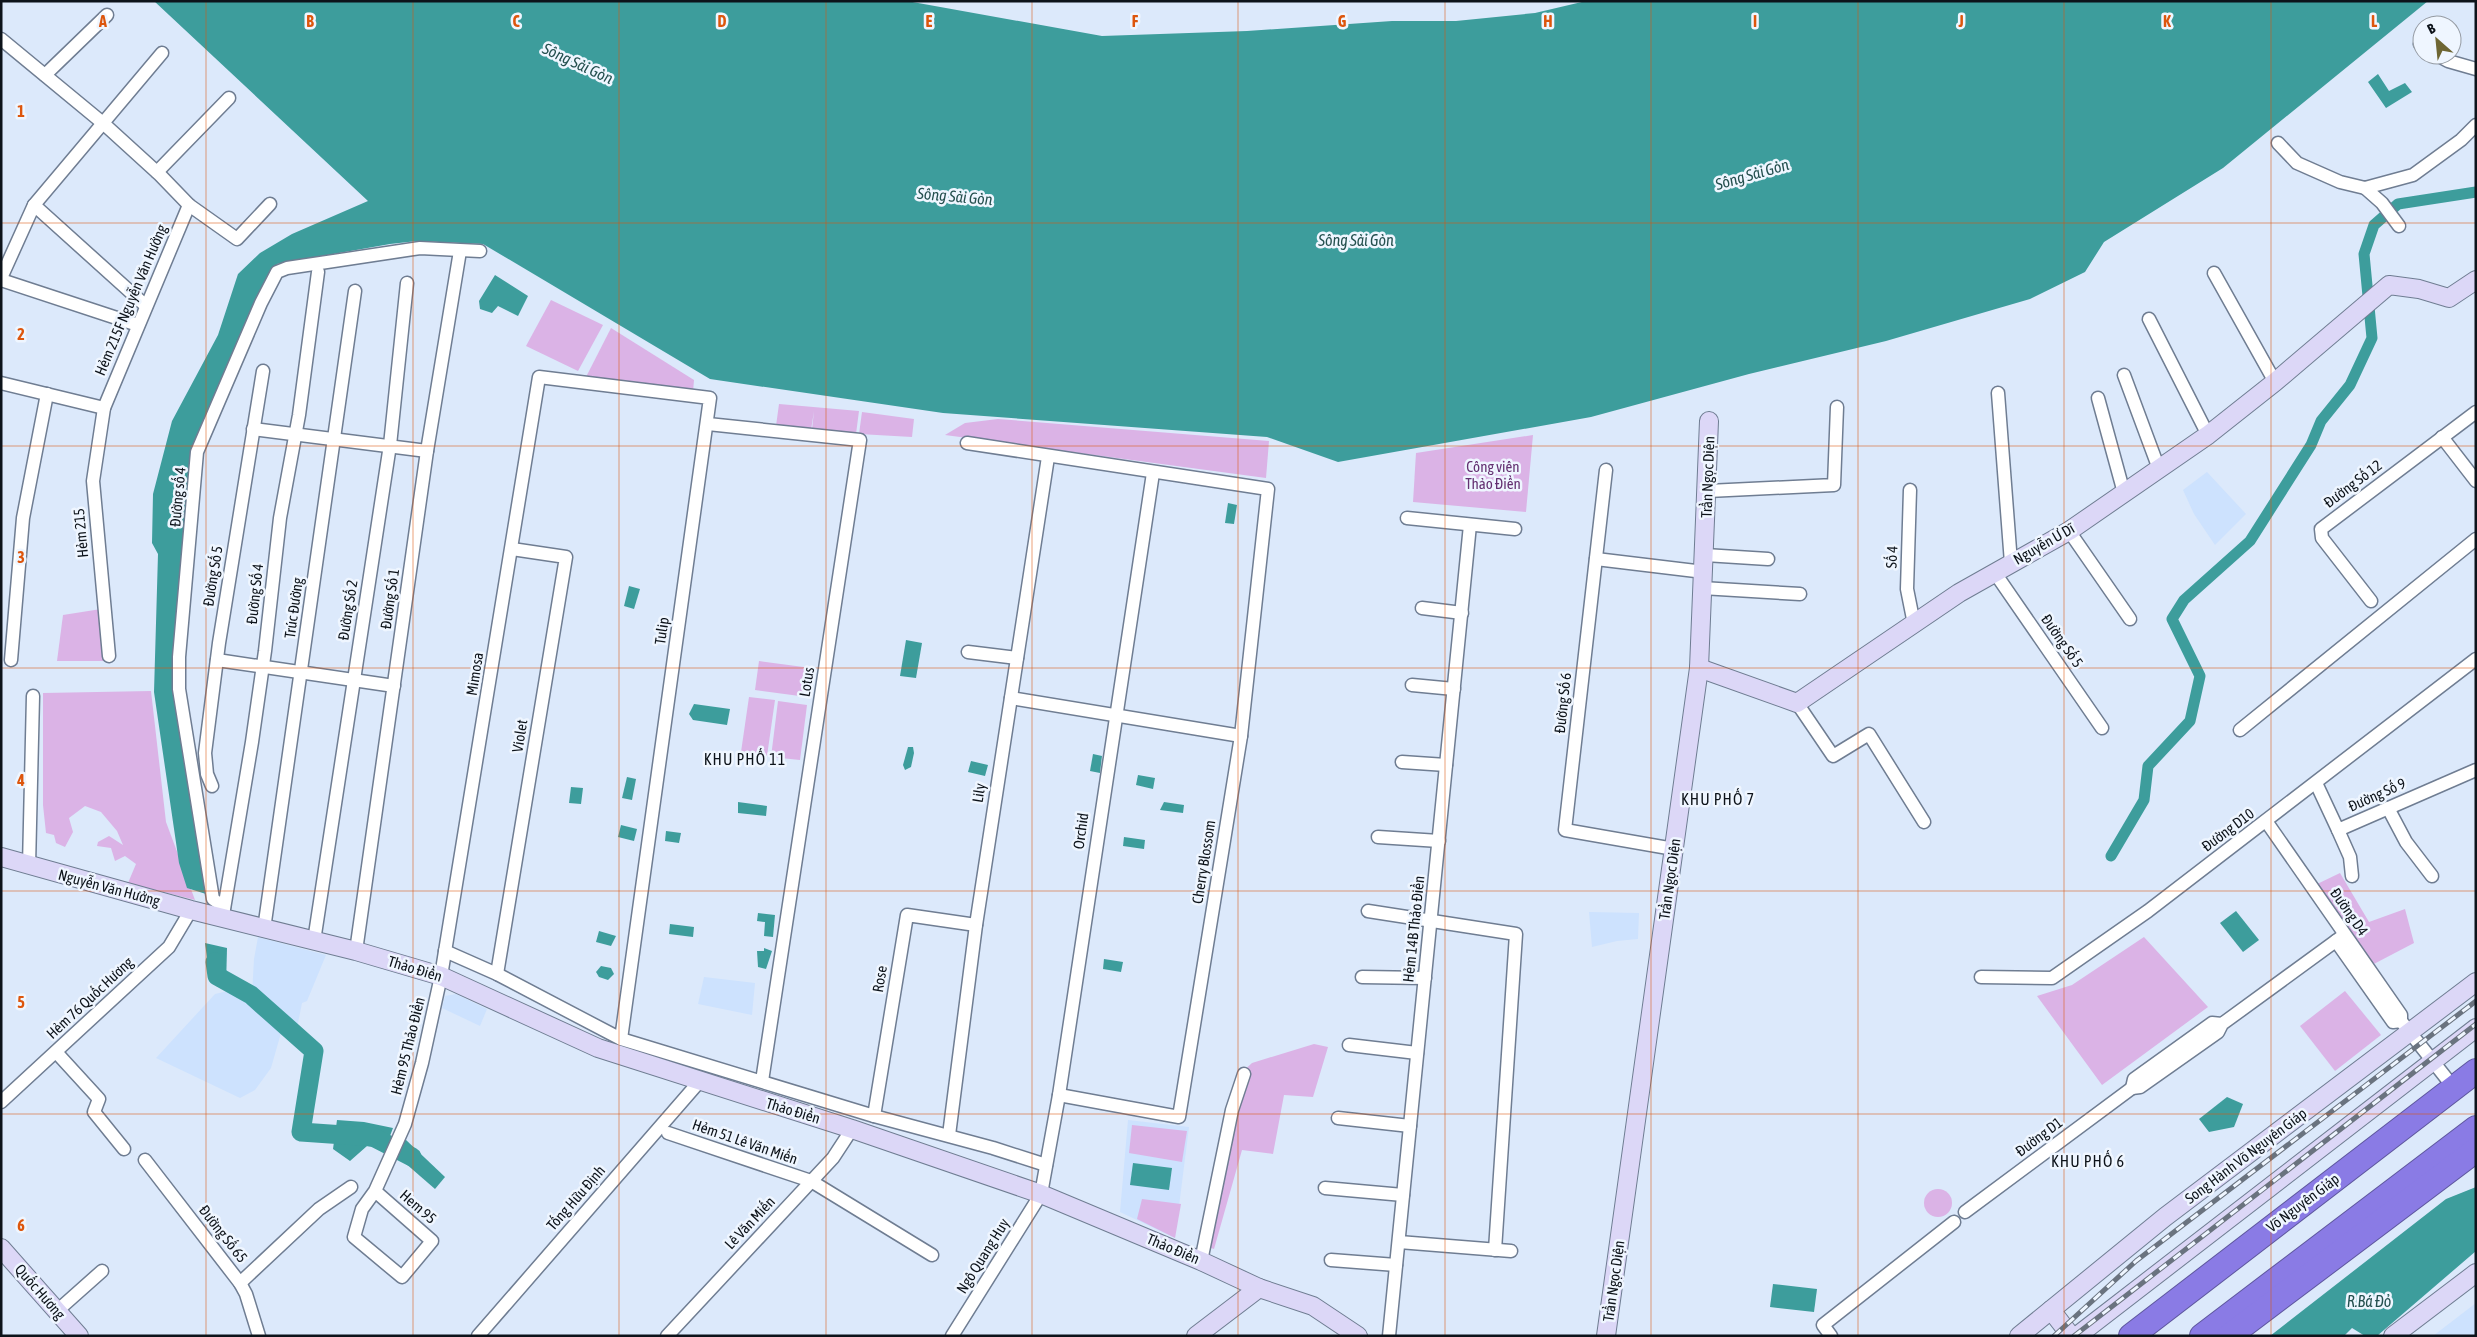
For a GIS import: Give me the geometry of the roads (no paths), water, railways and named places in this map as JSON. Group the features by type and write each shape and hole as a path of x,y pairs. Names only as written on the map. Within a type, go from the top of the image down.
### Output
{"highway":[{"name":"Võ Nguyên Giáp","path":"2156,1336 2465,1088 2476,1071"},
{"name":"Võ Nguyên Giáp","path":"2131,1336 2465,1088"},
{"path":"2202,1336 2476,1128"},
{"path":"2229,1336 2476,1150"}],"main road":[{"name":"Nguyễn Ư Dĩ","path":"1797,703 1959,593 2069,531 2208,435 2275,382 2389,285 2419,289 2449,298 2476,280"},
{"name":"Trần Ngọc Diện","path":"1606,1336 1699,668 1708,491 1709,421"},
{"path":"1699,668 1797,703"},
{"name":"Nguyễn Văn Hưởng","path":"1,857 191,910 221,914"},
{"name":"Thảo Điền","path":"221,914 264,928 356,951 441,976 598,1048 699,1082 852,1129 1041,1194 1201,1261 1259,1288 1313,1306 1358,1336"},
{"name":"Song Hành Võ Nguyên Giáp","path":"2019,1336 2165,1217 2405,1027 2476,982"},
{"path":"2077,1336 2476,1028"},
{"name":"Quốc Hương","path":"1,1248 79,1336"},
{"path":"2393,1336 2476,1273"},
{"path":"1196,1336 1259,1288"},
{"path":"2051,1310 2071,1336"}],"street":[{"path":"45,75 107,15"},
{"path":"1,39 104,124 157,172 189,205 237,239 270,204"},
{"path":"138,325 1,279 34,205 162,53"},
{"path":"2460,65 2476,69"},
{"path":"157,172 229,98"},
{"path":"2365,188 2413,175 2461,140 2476,125"},
{"path":"2278,143 2297,163 2340,182 2365,188 2382,203 2399,226"},
{"path":"34,205 146,306"},
{"name":"Hẻm 215F Nguyễn Văn Hưởng","path":"104,408 189,205"},
{"path":"320,266 420,248 460,251 480,250"},
{"name":"Đường Số 1","path":"356,951 427,451 460,251"},
{"name":"Đường Số 4","path":"221,914 263,667 280,518 296,433 320,266"},
{"name":"Đường số 4","path":"221,914 213,899 179,689 179,657 197,452 261,303 277,272 287,268 320,266"},
{"path":"2214,273 2275,382"},
{"name":"Đường Số 2","path":"314,941 390,445 407,282"},
{"name":"Trúc Đường","path":"264,928 355,291"},
{"path":"2149,319 2208,435"},
{"name":"Đường Số 5","path":"212,786 206,774 205,753 217,660 263,371"},
{"path":"2124,375 2159,469"},
{"name":"Tulip","path":"539,377 710,398 708,424 621,1039"},
{"name":"Mimosa","path":"441,976 539,377"},
{"path":"1,383 104,408"},
{"path":"1998,393 2011,563"},
{"path":"11,660 23,518 47,394"},
{"path":"2098,398 2124,493"},
{"path":"1708,491 1834,485 1837,407"},
{"name":"Hẻm 215","path":"104,408 93,481 109,656"},
{"name":"Đường Số 12","path":"2370,602 2322,538 2321,529 2476,412"},
{"name":"Lotus","path":"708,424 860,440 762,1081"},
{"path":"253,428 427,451"},
{"path":"2442,437 2476,481"},
{"path":"967,443 1153,473"},
{"name":"Lily","path":"949,1135 976,925 1048,457"},
{"name":"Đường Số 6","path":"1606,470 1565,830 1674,850"},
{"name":"Cherry Blossom","path":"1059,1094 1179,1117 1241,736 1268,489 1153,473"},
{"name":"Orchid","path":"1041,1194 1059,1094 1153,473"},
{"name":"Số 4","path":"1910,490 1907,589 1914,624"},
{"path":"1407,518 1515,529"},
{"name":"Hẻm 14B Thảo Điền","path":"1389,1336 1470,525"},
{"path":"2069,531 2130,619"},
{"path":"2240,730 2476,539"},
{"name":"Violet","path":"497,974 566,557 512,549"},
{"path":"1596,559 1704,572 1800,594"},
{"path":"1704,572 1768,559"},
{"name":"Đường Số 5","path":"1995,573 2102,728"},
{"path":"1422,608 1462,613"},
{"path":"968,652 1017,658"},
{"path":"217,660 394,686"},
{"name":"Đường D10","path":"1981,977 2052,978 2148,911 2476,660"},
{"path":"1412,685 1454,688"},
{"path":"30,866 33,696"},
{"path":"1011,698 1241,736"},
{"path":"1797,703 1833,756 1869,734 1924,822"},
{"path":"1402,762 1446,765"},
{"name":"Đường Số 9","path":"2316,782 2338,830 2476,770"},
{"path":"2388,808 2406,842 2432,876"},
{"name":"Đường D4","path":"2266,821 2340,938 2380,994 2393,1022 2405,1027 2433,1061 2465,1088"},
{"path":"2338,830 2350,857 2352,876"},
{"path":"1378,838 1439,841"},
{"name":"Hẻm 76 Quốc Hương","path":"1,1102 169,946 191,910"},
{"path":"1368,911 1516,934 1495,1250"},
{"name":"Rose","path":"874,1116 907,915 976,925"},
{"name":"Đường D1","path":"1965,1212 2132,1088 2134,1079 2212,1023 2222,1024 2340,938"},
{"path":"446,950 497,974 621,1039 874,1116 949,1135 1046,1165"},
{"name":"Hẻm 95 Thảo Điền","path":"405,1124 422,1063 441,976"},
{"path":"1362,976 1425,978"},
{"path":"1349,1045 1418,1053"},
{"path":"56,1052 99,1099 94,1112 124,1149"},
{"path":"1201,1261 1232,1110 1244,1074"},
{"name":"Tống Hữu Định","path":"478,1336 699,1082"},
{"path":"1338,1118 1410,1126"},
{"name":"Hem 95","path":"375,1191 432,1241 402,1277 354,1237 362,1209 375,1191 405,1124"},
{"name":"Lê Văn Miến","path":"668,1336 833,1158 852,1129"},
{"name":"Hẻm 51 Lê Văn Miến","path":"668,1133 811,1181 932,1255"},
{"name":"Đường Số 65","path":"145,1160 240,1282 246,1294 259,1336"},
{"path":"240,1282 319,1209 351,1187"},
{"path":"1325,1188 1403,1195"},
{"name":"Ngô Quang Huy","path":"952,1336 1041,1194"},
{"path":"1831,1336 1823,1325 1954,1222"},
{"path":"1398,1242 1511,1251"},
{"path":"1331,1260 1396,1265"},
{"path":"57,1311 102,1271"}],"water":[{"name":"Sông Sài Gòn","path":"154,1 907,1 1102,36 1247,31 1392,21 1456,21 1535,13 1586,1 2428,1 2223,168 2104,242 2085,272 2030,299 1886,341 1749,374 1591,417 1338,462 1267,437 943,413 710,379 483,244 417,241 277,264 191,452 174,656 206,894 187,888 179,863 154,692 158,554 152,543 153,494 172,421 218,335 238,274 260,253 292,234 368,201"},
{"path":"2378,74 2389,91 2405,83 2412,92 2386,108 2368,82"},
{"path":"495,275 528,296 518,316 498,306 492,313 480,309 479,301"},
{"path":"1228,503 1237,505 1234,524 1225,523"},
{"path":"629,586 640,589 634,609 624,606"},
{"path":"906,640 922,643 916,678 900,676"},
{"path":"694,704 730,709 727,725 693,720 689,714"},
{"path":"908,747 913,747 914,753 911,767 905,770 903,765"},
{"path":"1093,754 1102,756 1100,773 1090,771"},
{"path":"971,761 988,765 985,776 968,772"},
{"path":"1138,775 1155,778 1153,789 1136,785"},
{"path":"627,777 636,779 632,800 622,798"},
{"path":"571,787 583,788 581,804 569,803"},
{"path":"738,802 767,806 766,816 738,813"},
{"path":"1164,802 1184,805 1183,813 1160,810"},
{"path":"621,825 637,829 634,841 618,837"},
{"path":"666,831 681,833 679,843 665,841"},
{"path":"1124,837 1145,840 1144,849 1123,846"},
{"path":"2236,911 2259,940 2243,952 2220,923"},
{"path":"758,913 775,915 773,937 764,936 765,922 757,921"},
{"path":"670,924 694,927 693,937 669,934"},
{"path":"599,931 616,936 611,946 596,942"},
{"path":"205,943 227,948 226,987 210,981"},
{"path":"764,948 772,951 766,969 758,967 757,951 764,951"},
{"path":"1104,959 1123,962 1121,972 1103,969"},
{"path":"601,966 611,968 614,974 608,980 599,977 596,972"},
{"path":"2227,1097 2243,1104 2234,1127 2209,1132 2199,1119"},
{"path":"337,1120 364,1122 393,1128 385,1149 367,1146 350,1161 333,1149"},
{"path":"405,1139 445,1177 435,1189 397,1156"},
{"path":"1133,1163 1172,1168 1169,1190 1130,1185"},
{"name":"R.Bá Đỏ","path":"2476,1187 2476,1251 2377,1336 2365,1336 2352,1328 2344,1336 2270,1336 2446,1199"},
{"path":"1773,1284 1817,1289 1814,1312 1770,1307"}],"waterway":[{"path":"2111,856 2144,800 2148,766 2190,721 2200,676 2172,619 2184,600 2250,541 2311,445 2321,421 2350,385 2372,338 2364,254 2374,225 2398,204 2476,192"},
{"path":"215,962 217,976 251,995 314,1051 301,1132 373,1137 412,1157"}],"railway":[{"path":"2054,1336 2136,1261 2476,1001"},
{"path":"2074,1336 2476,1024"}],"district":[{"name":"KHU PHỐ 11","path":"745,759"},
{"name":"KHU PHỐ 7","path":"1718,799"},
{"name":"KHU PHỐ 6","path":"2088,1161"}],"park label":[{"name":"Công viên Thảo Điền","path":"1493,476"}]}
